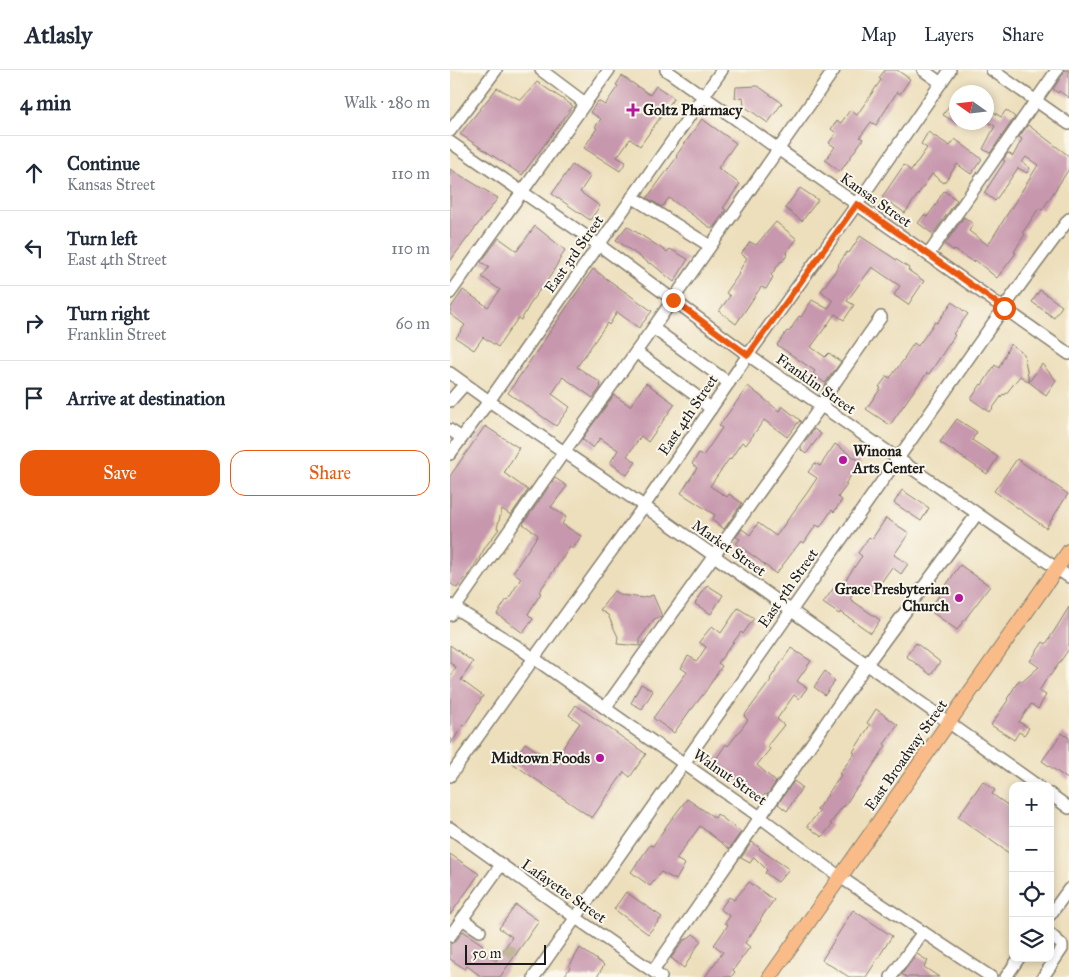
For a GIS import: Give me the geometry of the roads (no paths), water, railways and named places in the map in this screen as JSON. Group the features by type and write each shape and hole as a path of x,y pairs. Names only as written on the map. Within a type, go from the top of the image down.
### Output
{"main road":[{"name":"East Broadway Street","path":"770,977 1069,552"}],"street":[{"path":"450,131 496,70"},
{"path":"541,70 585,103"},
{"path":"450,293 609,70"},
{"name":"Kansas Street","path":"666,70 1069,354"},
{"name":"East 3rd Street","path":"450,454 722,70"},
{"path":"452,609 654,328 834,70"},
{"path":"923,70 941,83"},
{"name":"East 4th Street","path":"450,776 644,506 748,355 857,204 950,70"},
{"path":"992,70 1069,124"},
{"path":"928,255 1057,70"},
{"name":"Franklin Street","path":"450,142 599,245 748,355 1069,578"},
{"path":"632,197 710,246"},
{"name":"East 5th Street","path":"534,977 897,459 1069,219"},
{"path":"605,708 821,406 829,391 881,317"},
{"path":"654,328 729,383"},
{"path":"636,352 711,409"},
{"name":"Market Street","path":"450,373 644,506 1032,782"},
{"path":"450,401 465,384"},
{"path":"450,430 462,438"},
{"path":"657,974 760,817 867,664 977,514"},
{"name":"Walnut Street","path":"452,609 518,647 760,817 840,877 991,977"},
{"path":"1054,797 1069,808"},
{"name":"Lafayette Street","path":"450,828 657,974"},
{"path":"452,931 501,865"},
{"path":"1054,910 1069,889"},
{"path":"462,919 480,931"},
{"path":"891,977 923,932"},
{"path":"1054,938 1062,945 1062,949 1054,961"},
{"path":"1010,976 1017,962"},
{"path":"1043,977 1053,962"}],"tunnel":[{"path":"505,948 515,955"}],"place":[{"name":"Goltz Pharmacy","path":"633,110"},
{"name":"Winona Arts Center","path":"843,460"},
{"name":"Grace Presbyterian Church","path":"959,598"},
{"name":"Midtown Foods","path":"600,758"}]}
